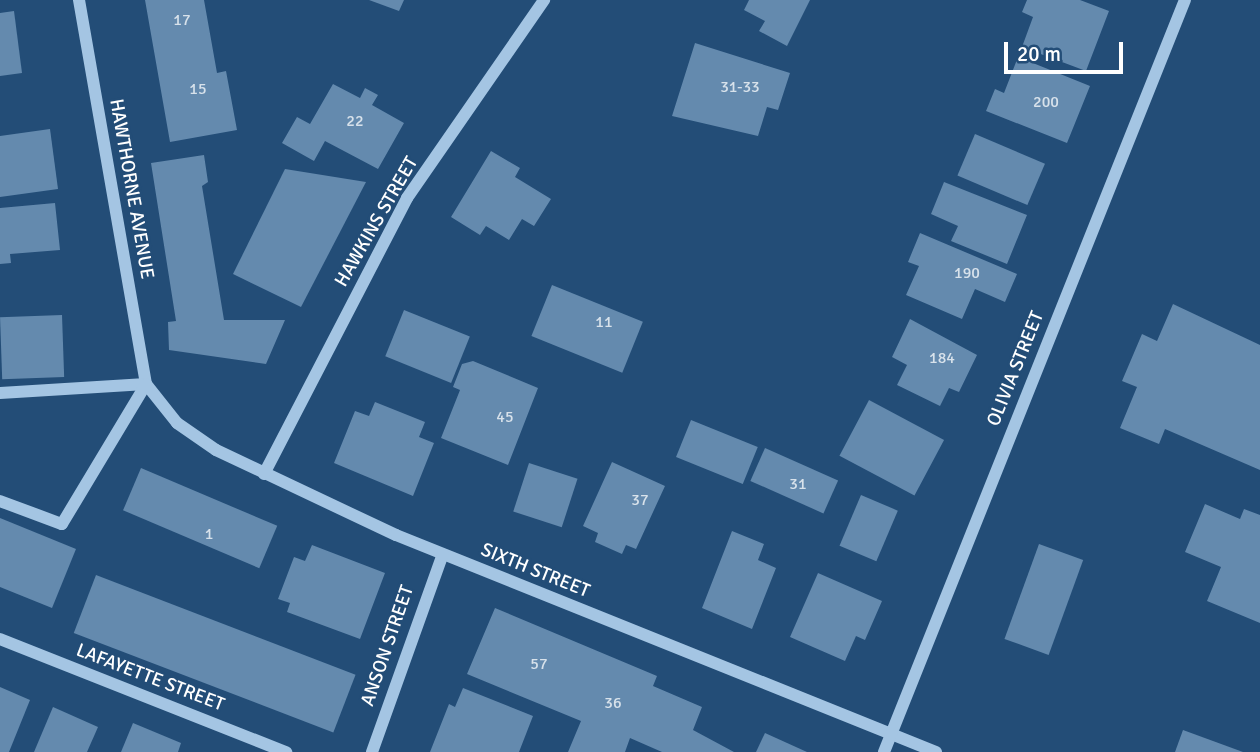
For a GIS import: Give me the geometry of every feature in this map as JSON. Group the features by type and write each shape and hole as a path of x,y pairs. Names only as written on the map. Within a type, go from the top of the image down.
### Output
{"street":[{"name":"HAWTHORNE AVENUE","path":"79,0 146,384"},
{"name":"HAWKINS STREET","path":"264,474 407,198 544,0"},
{"name":"OLIVIA STREET","path":"884,752 1185,0"},
{"path":"0,393 146,384"},
{"path":"0,500 62,524 146,384"},
{"name":"SIXTH STREET","path":"146,384 177,423 264,474 443,554 936,752"},
{"name":"ANSON STREET","path":"372,752 443,554"},
{"name":"LAFAYETTE STREET","path":"0,639 286,752"}],"building":[{"path":"145,0 204,0 217,73 226,71 237,130 170,142"},
{"path":"369,0 404,0 399,11"},
{"path":"749,0 810,0 787,46 759,31 765,21 744,10"},
{"path":"1027,0 1080,0 1109,11 1086,71 1022,47 1033,17 1022,12"},
{"path":"14,11 22,73 0,76 0,13"},
{"path":"695,43 790,73 778,110 767,107 758,136 672,116"},
{"path":"1018,57 1090,86 1067,143 986,111 995,89 1004,93"},
{"path":"333,84 360,98 365,88 378,95 372,105 404,123 378,169 325,141 314,161 282,143 297,117 310,124"},
{"path":"50,129 58,189 0,197 0,136"},
{"path":"975,134 1045,164 1027,205 957,175"},
{"path":"491,151 520,168 515,177 551,199 534,226 522,219 509,240 486,226 480,235 451,217"},
{"path":"204,155 208,182 202,186 224,320 285,320 266,364 169,350 168,322 176,321 151,163"},
{"path":"285,169 366,182 301,307 233,274"},
{"path":"944,182 1027,215 1007,264 951,241 958,226 931,214"},
{"path":"55,203 60,250 10,254 11,263 0,264 0,208"},
{"path":"920,233 1017,274 1005,302 975,289 962,319 906,295 919,266 908,262"},
{"path":"552,285 643,322 622,373 531,336"},
{"path":"1173,304 1260,345 1260,470 1165,429 1159,444 1120,428 1137,387 1122,381 1142,334 1157,341"},
{"path":"404,310 470,337 451,383 385,356"},
{"path":"62,315 64,377 2,379 0,317"},
{"path":"910,319 977,355 959,392 949,388 940,406 897,385 907,365 892,357"},
{"path":"473,361 538,388 508,465 441,438 460,390 453,387 462,364"},
{"path":"869,400 944,440 914,496 839,456"},
{"path":"375,402 425,422 419,437 434,443 413,496 334,463 355,411 369,416"},
{"path":"691,420 758,447 743,484 676,457"},
{"path":"765,448 838,481 823,513 750,481"},
{"path":"612,462 665,486 636,549 626,545 622,554 595,542 598,533 583,526"},
{"path":"529,463 578,479 562,527 513,512"},
{"path":"141,468 277,526 259,568 123,510"},
{"path":"861,495 898,511 876,561 840,546"},
{"path":"1205,504 1240,519 1244,509 1260,515 1260,623 1207,601 1221,567 1185,552"},
{"path":"0,518 76,549 52,608 0,587"},
{"path":"732,531 764,544 758,560 776,568 752,629 702,608"},
{"path":"1039,544 1083,560 1049,655 1004,639"},
{"path":"312,545 385,573 360,639 287,612 290,603 278,599 294,557 305,561"},
{"path":"818,573 882,601 865,640 856,636 845,661 790,637"},
{"path":"96,575 356,675 333,733 74,633"},
{"path":"495,608 657,676 653,686 702,707 693,730 734,752 662,752 630,738 625,752 568,752 581,721 467,674"},
{"path":"0,687 30,700 9,752 0,752"},
{"path":"463,688 533,716 519,752 430,752 449,704 455,707"},
{"path":"53,707 98,727 87,752 34,752"},
{"path":"133,723 181,743 178,752 121,752"},
{"path":"1183,730 1243,752 1175,752"},
{"path":"765,733 807,752 756,752"}]}
